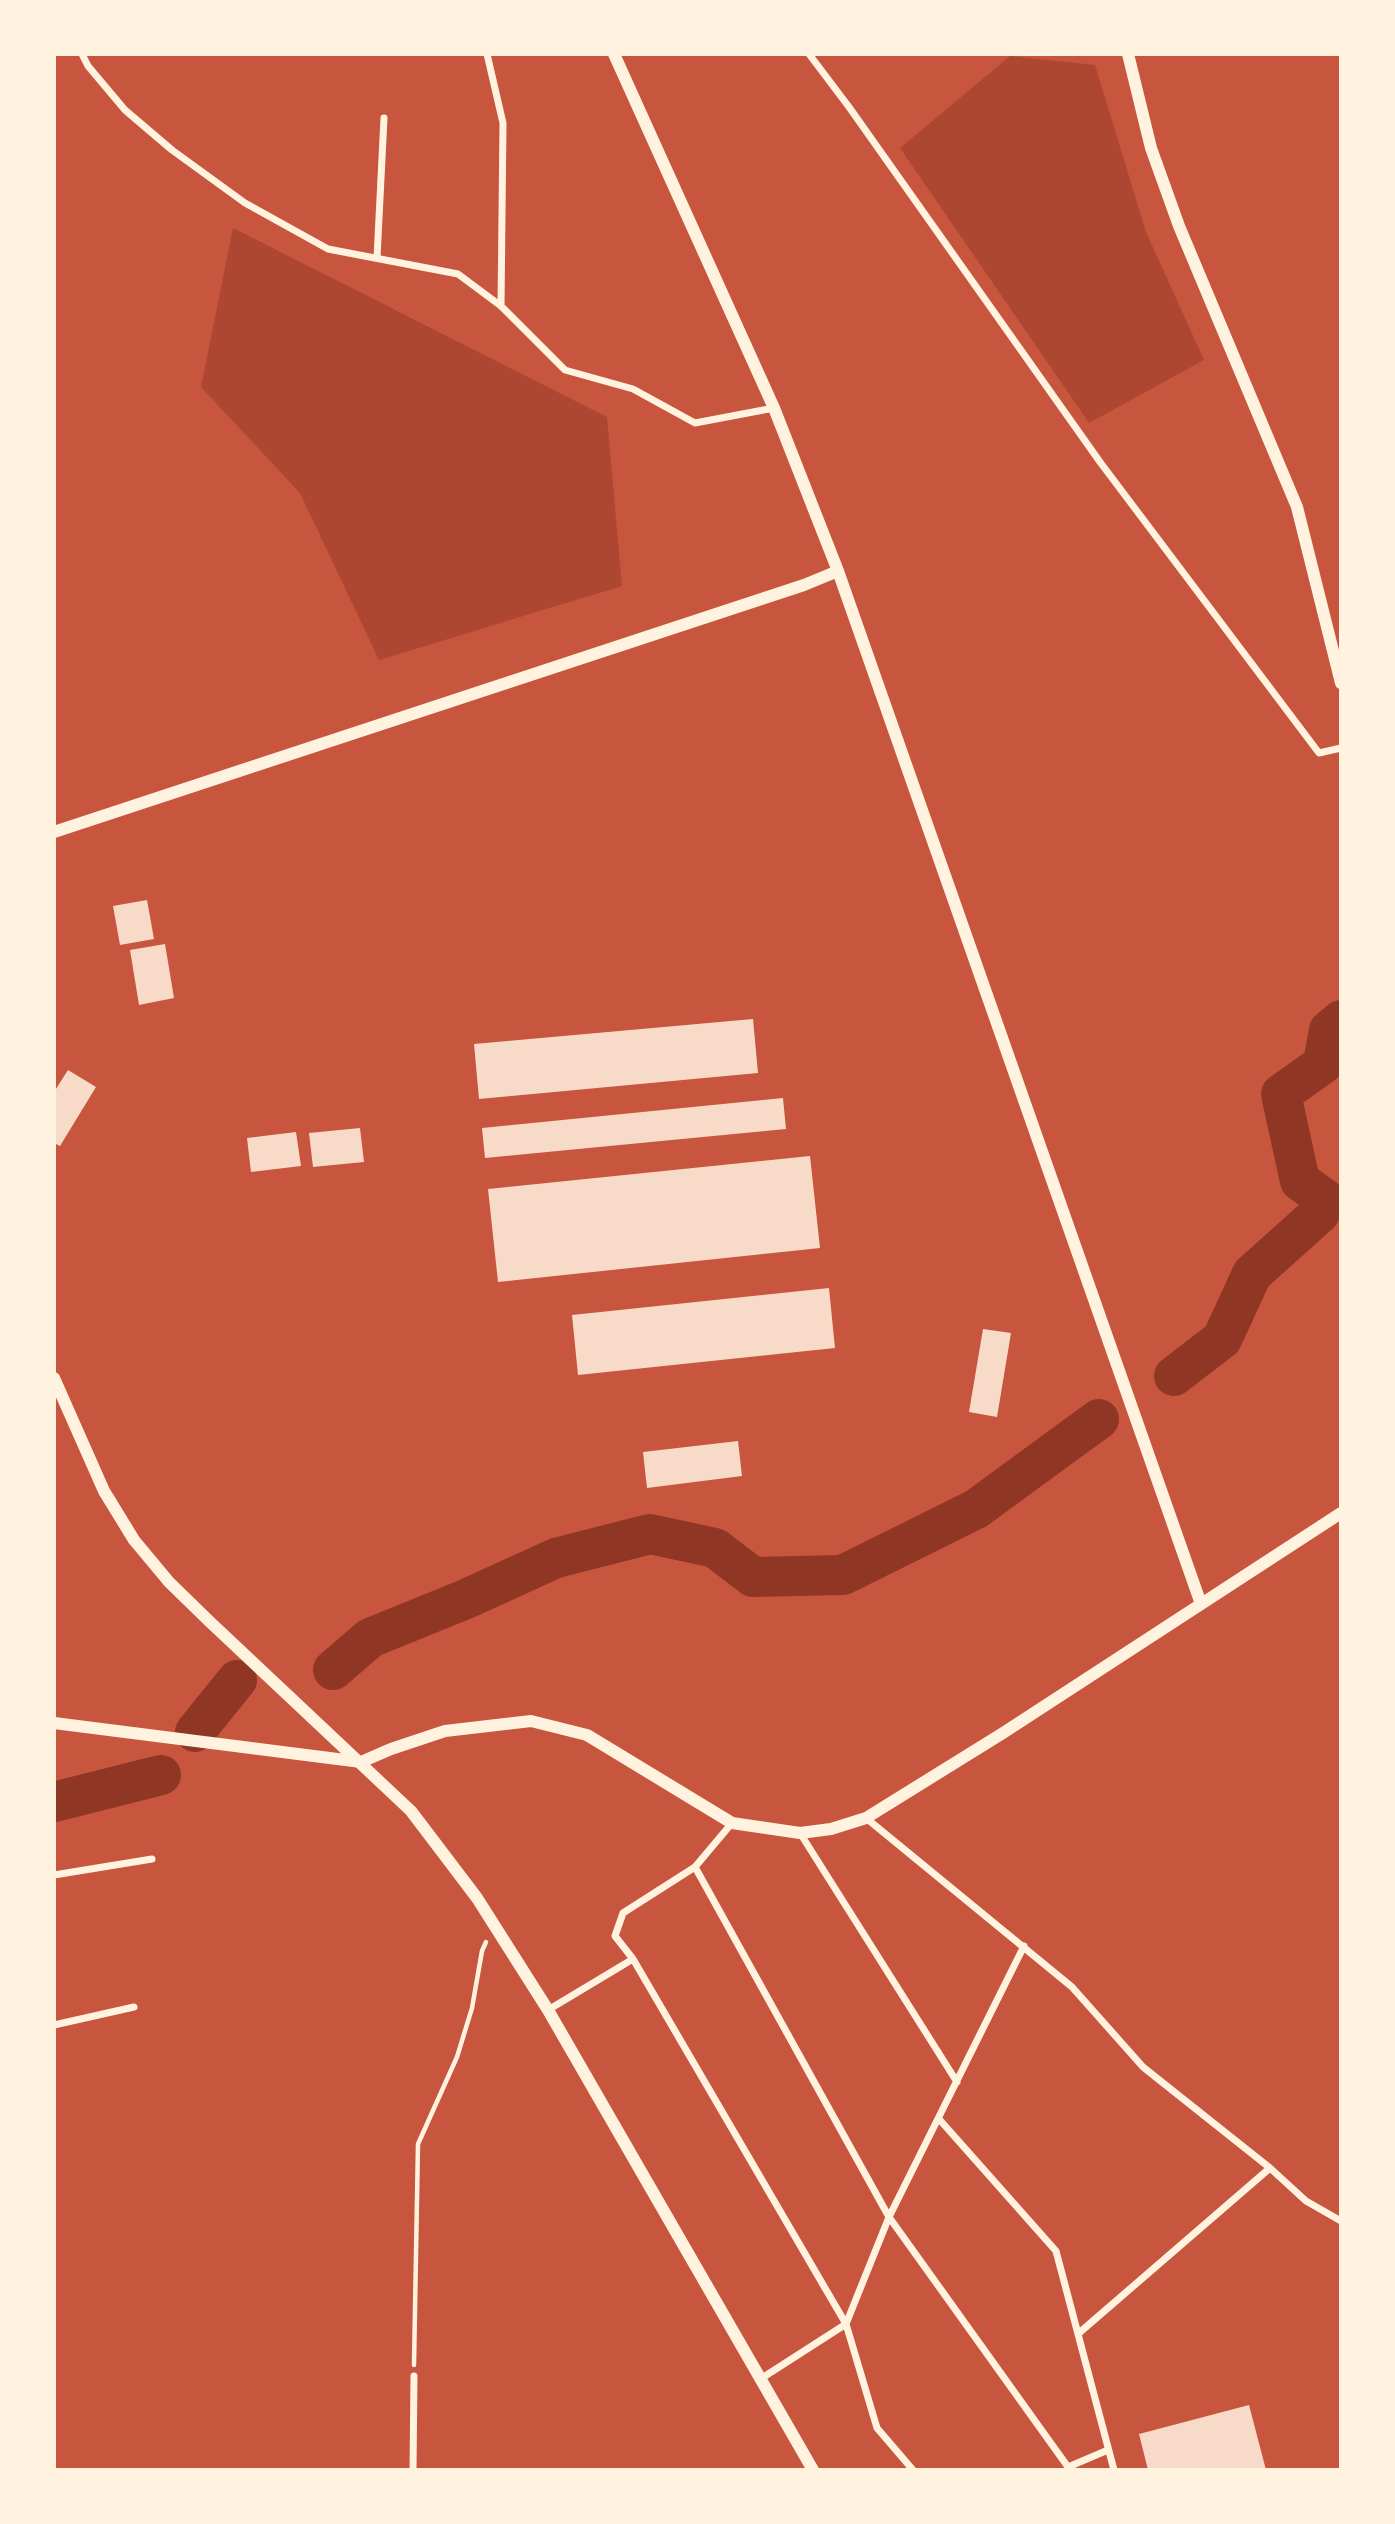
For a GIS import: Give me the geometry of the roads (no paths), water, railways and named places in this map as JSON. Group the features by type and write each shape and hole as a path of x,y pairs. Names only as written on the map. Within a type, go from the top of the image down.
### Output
{"street":[{"path":"82,54 88,66 125,110 172,150 245,203 328,249 458,274 502,306 565,370 633,389 695,423 774,408"},
{"path":"487,54 503,124 502,306"},
{"path":"614,54 774,408 838,571 1201,1604"},
{"path":"809,54 1100,462 1319,752 1341,748"},
{"path":"1128,54 1151,148 1179,226 1297,507 1341,683"},
{"path":"377,258 384,118"},
{"path":"54,832 804,585 838,571"},
{"path":"54,1378 104,1492 134,1539 169,1581 209,1621 411,1811 477,1898 548,2010 813,2470"},
{"path":"54,1723 361,1762 445,1731 531,1721 587,1735 732,1823 800,1833 831,1829 866,1818 1003,1733 1341,1513"},
{"path":"866,1818 1072,1987 1143,2067 1270,2168 1306,2201 1341,2221"},
{"path":"732,1823 695,1867 623,1913 615,1936 633,1959 846,2324 877,2428 913,2470"},
{"path":"800,1833 957,2082"},
{"path":"54,1875 152,1859"},
{"path":"695,1867 889,2217 1068,2467 1108,2450"},
{"path":"762,2378 846,2324 889,2217 1024,1946"},
{"path":"548,2010 633,1959"},
{"path":"54,2025 134,2007"},
{"path":"939,2119 1056,2251 1114,2470"},
{"path":"1079,2333 1270,2168"},
{"path":"413,2470 414,2376"}],"waterway":[{"path":"1325,1199 1300,1181 1281,1094 1323,1064 1329,1030 1341,1020"},
{"path":"1174,1376 1222,1339 1252,1274 1320,1213"},
{"path":"333,1670 370,1638 466,1599 556,1558 650,1534 715,1548 753,1577 843,1575 976,1509 1099,1419"},
{"path":"195,1732 237,1680"},
{"path":"54,1802 161,1775"}]}
